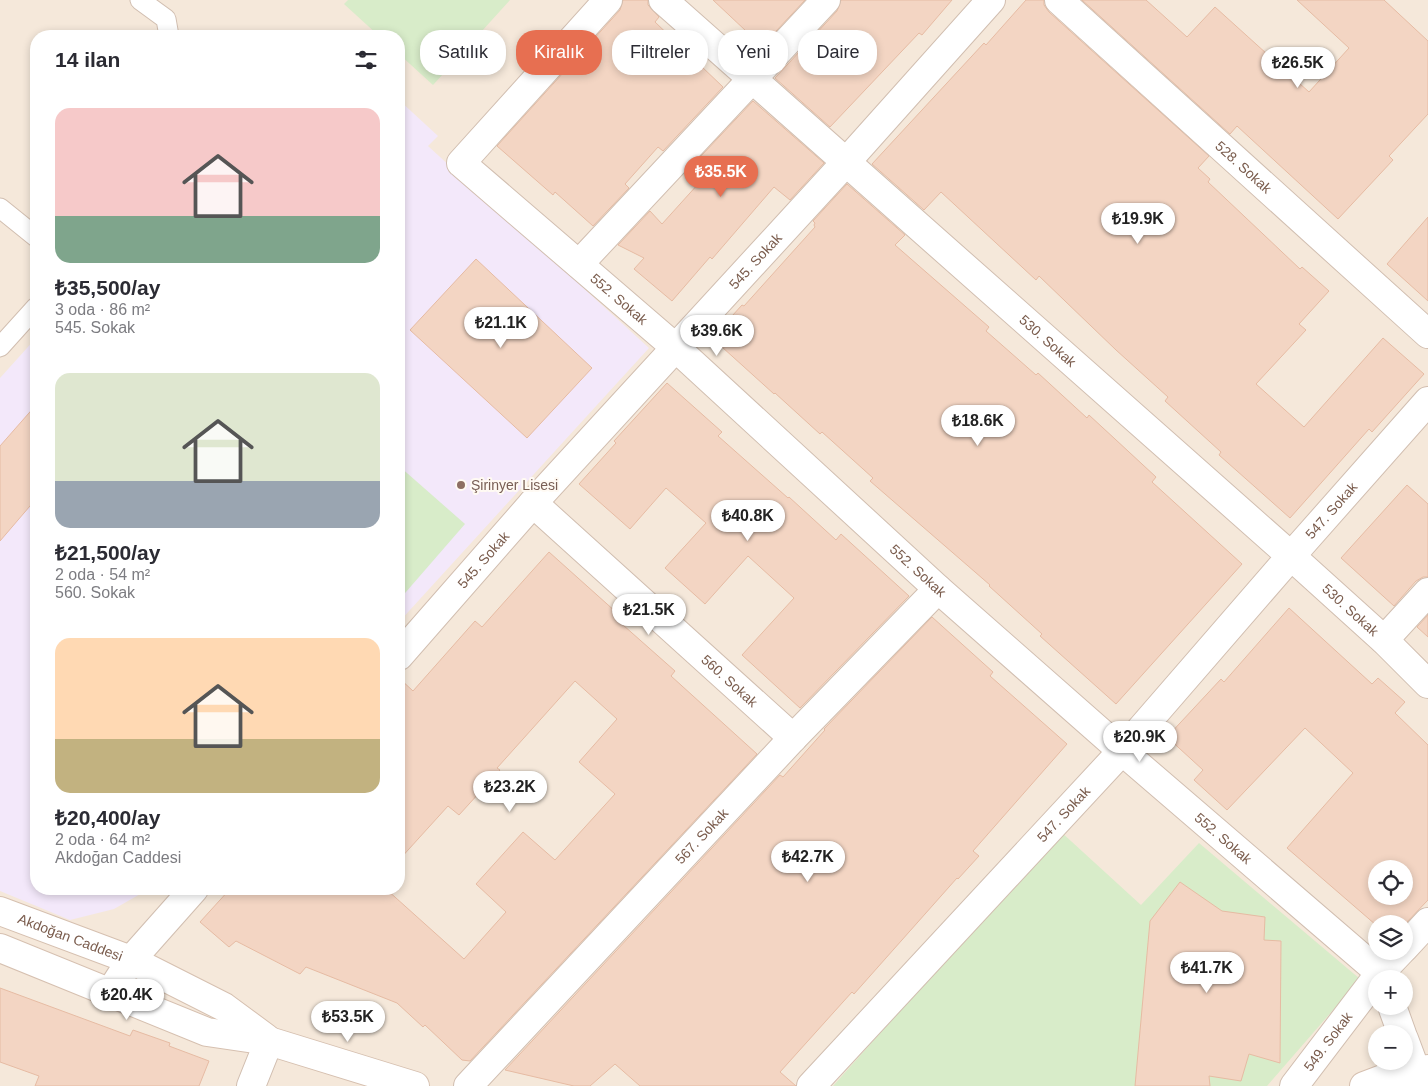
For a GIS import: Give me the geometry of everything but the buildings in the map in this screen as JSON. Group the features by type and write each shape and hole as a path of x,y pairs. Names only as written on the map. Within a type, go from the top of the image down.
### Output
{"street":[{"name":"552. Sokak","path":"608,0 461,162 676,348 938,589 1374,970"},
{"name":"530. Sokak","path":"663,0 1292,556 1384,640 1428,684"},
{"path":"580,264 826,0"},
{"name":"545. Sokak","path":"405,649 533,503 847,161 991,0"},
{"name":"528. Sokak","path":"1059,0 1428,334"},
{"name":"547. Sokak","path":"811,1086 1122,751 1428,401"},
{"name":"560. Sokak","path":"533,503 793,738"},
{"name":"567. Sokak","path":"468,1086 793,738 938,589"},
{"path":"1384,640 1428,592"},
{"path":"111,992 131,960 189,895"},
{"name":"Akdoğan Caddesi","path":"0,911 131,960 224,1007 269,1041"},
{"path":"1413,938 1428,922"},
{"name":"Akdoğan Caddesi","path":"0,948 207,1032 269,1041 415,1086"},
{"name":"549. Sokak","path":"1386,970 1394,960"},
{"name":"549. Sokak","path":"1294,1086 1368,992"},
{"path":"251,1086 269,1041"},
{"path":"1364,1086 1393,1075 1421,1075 1413,1058"}],"lane":[{"path":"140,0 166,19 168,30"},
{"path":"0,208 30,231"},
{"path":"0,348 30,314"}],"shaded area":[{"path":"0,0 1428,0 1428,1086 0,1086"},
{"name":"Şirinyer Lisesi","path":"405,106 438,136 428,146 649,348 405,615"},
{"path":"30,345 30,895 138,895 114,909 70,920 0,891 0,378"}],"green space":[{"path":"348,0 510,0 483,30 420,30 420,73 405,59 405,30 372,30 344,4"},
{"path":"422,75 442,75 433,85"},
{"path":"405,471 465,524 405,593"},
{"path":"1060,831 1141,905 1199,843 1360,979 1267,1086 833,1086"}],"place":[{"name":"Şirinyer Lisesi","path":"461,485"}]}
